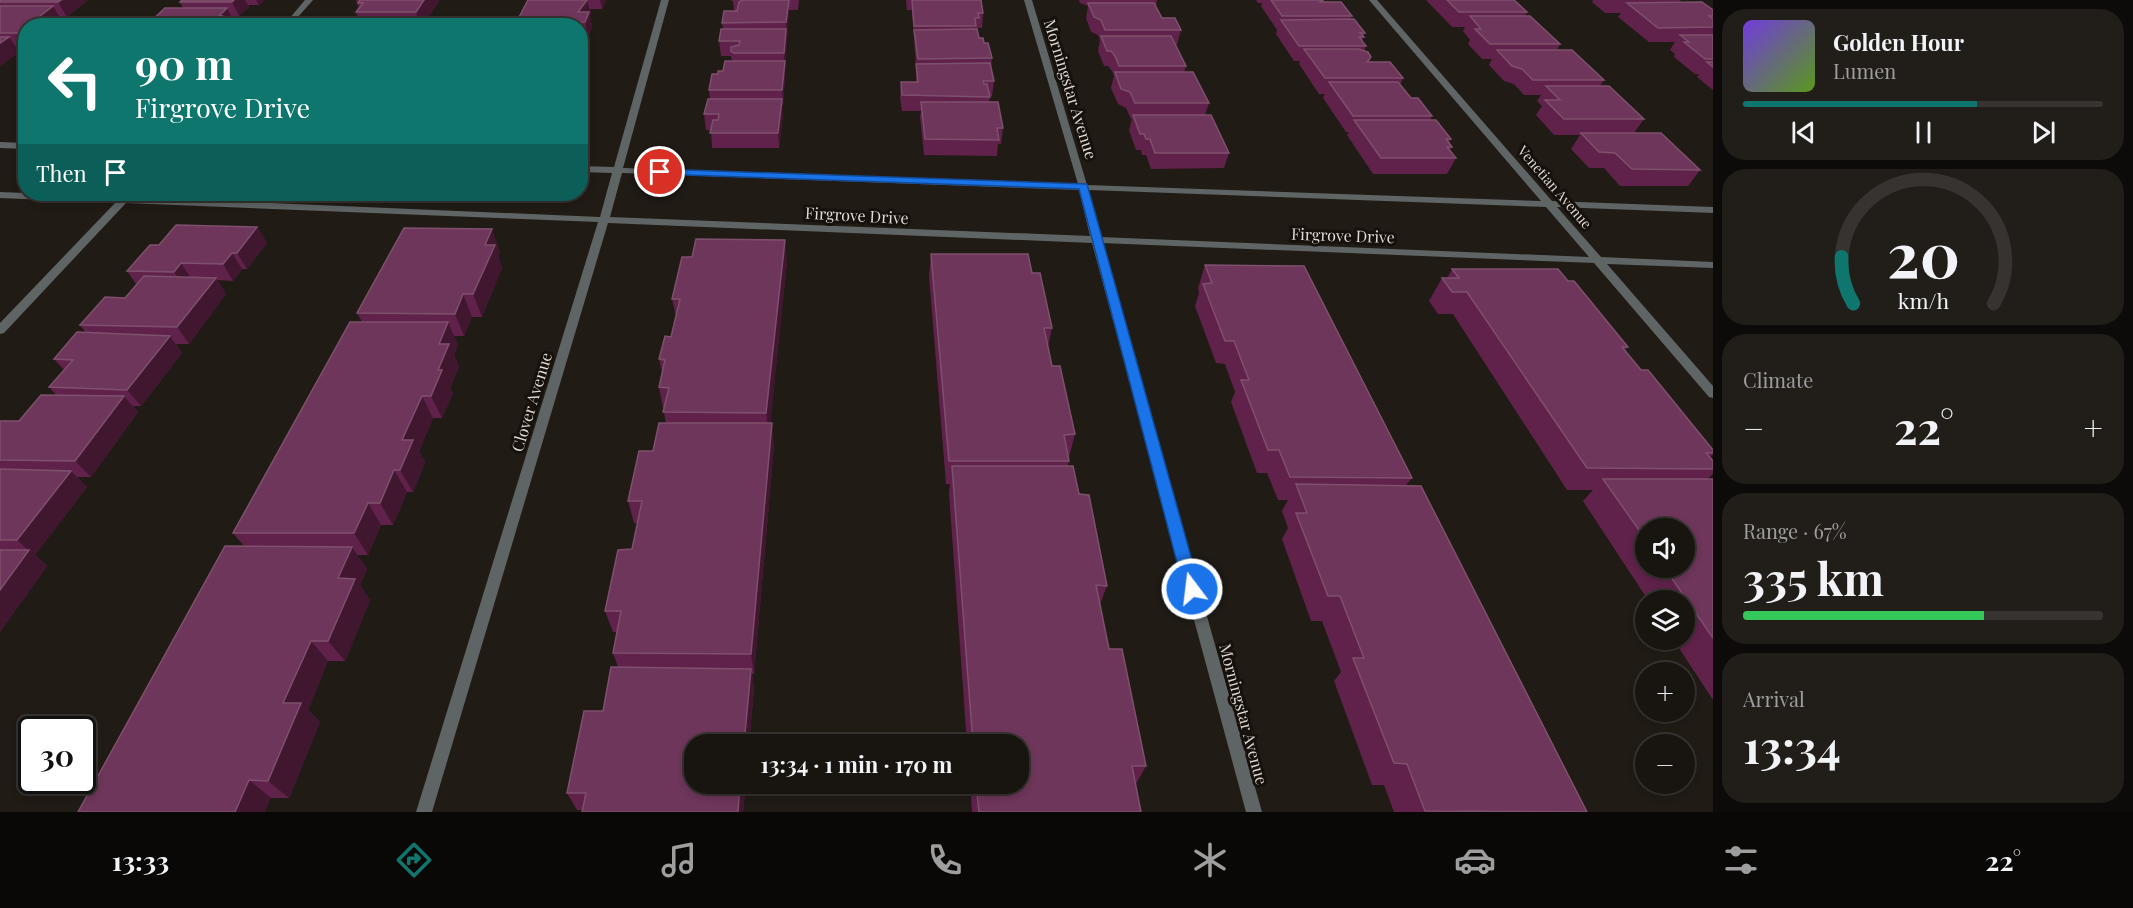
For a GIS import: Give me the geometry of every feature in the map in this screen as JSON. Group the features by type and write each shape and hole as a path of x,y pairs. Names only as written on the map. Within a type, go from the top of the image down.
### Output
{"street":[{"path":"293,18 309,0"},
{"name":"Clover Avenue","path":"424,812 604,218 664,0"},
{"name":"Morningstar Avenue","path":"1028,0 1083,186 1254,812"},
{"name":"Venetian Avenue","path":"1373,0 1713,394"},
{"path":"0,145 18,146"},
{"path":"588,169 1713,210"},
{"name":"Firgrove Drive","path":"0,195 18,195"},
{"path":"0,330 122,201"},
{"name":"Firgrove Drive","path":"217,201 1713,265"}],"building":[{"path":"0,0 61,0 58,2 0,2"},
{"path":"182,0 234,0 232,2 180,2"},
{"path":"360,0 424,0 416,12 356,12 363,3 358,3"},
{"path":"528,0 587,0 578,12 589,12 587,18 519,18"},
{"path":"743,0 789,0 786,22 722,23 724,11 737,11 739,2"},
{"path":"912,0 981,0 983,13 978,13 979,18 975,18 976,26 914,26"},
{"path":"1271,0 1341,2 1352,16 1282,16"},
{"path":"1447,0 1514,0 1527,12 1459,12"},
{"path":"1702,2 1713,10 1713,16 1709,16 1713,19 1713,27 1658,28 1627,3"},
{"path":"1088,3 1154,3 1162,18 1175,18 1181,30 1105,30 1101,20 1094,17"},
{"path":"0,6 53,6 37,18 18,18 17,33 0,33"},
{"path":"165,8 227,8 219,16 222,16 220,18 154,18"},
{"path":"1470,16 1530,16 1560,44 1490,44 1475,29 1481,29"},
{"path":"362,17 413,17 412,18 359,18"},
{"path":"1354,19 1365,33 1360,33 1364,37 1359,37 1366,46 1299,46 1281,20"},
{"path":"721,29 786,29 784,53 734,53 731,47 739,45 740,41 719,41"},
{"path":"977,29 979,38 983,38 984,43 988,43 992,58 918,59 914,30"},
{"path":"1680,35 1713,35 1713,59 1705,59 1684,42 1689,42"},
{"path":"1101,36 1171,36 1186,66 1119,66 1111,51 1107,51"},
{"path":"0,37 9,37 0,43"},
{"path":"1304,49 1359,49 1368,52 1371,57 1367,62 1390,62 1403,78 1325,78"},
{"path":"1497,50 1572,50 1604,80 1533,80 1522,69 1512,66"},
{"path":"725,61 785,61 782,90 709,90 712,74 723,71"},
{"path":"990,63 994,81 983,81 987,84 990,97 902,95 901,82 918,82 916,64"},
{"path":"1115,72 1193,72 1209,103 1135,103 1130,92 1121,89"},
{"path":"1329,82 1398,82 1411,98 1418,98 1432,116 1353,116"},
{"path":"1546,86 1609,86 1644,119 1564,119 1545,100 1560,100"},
{"path":"708,99 782,99 778,133 710,133 713,120 718,120 719,114 704,114"},
{"path":"921,102 998,102 1003,128 997,128 999,140 925,139"},
{"path":"1133,115 1211,115 1229,153 1155,153 1150,139 1140,134"},
{"path":"1354,120 1436,120 1451,139 1446,139 1452,147 1447,147 1456,158 1381,158"},
{"path":"1581,133 1661,133 1700,170 1632,169 1615,153 1599,152"},
{"path":"176,225 257,227 237,253 232,253 223,264 181,263 174,272 127,271 150,245 159,245"},
{"path":"404,228 492,229 485,245 495,245 473,294 463,294 455,314 357,313"},
{"path":"696,239 785,240 766,413 663,412 669,388 659,387 665,360 659,359 665,336 671,337 680,299 672,299 682,257 692,257"},
{"path":"931,254 1028,254 1032,273 1040,273 1052,328 1044,328 1052,366 1060,366 1075,434 1064,435 1069,461 949,461"},
{"path":"1205,265 1304,266 1412,478 1290,477 1279,450 1268,450 1241,380 1249,380 1234,341 1225,341 1203,284 1212,283"},
{"path":"1452,269 1558,269 1568,281 1574,281 1628,347 1622,347 1641,370 1648,370 1713,450 1713,453 1706,453 1713,461 1713,469 1587,468 1467,292 1452,292 1442,278 1459,278"},
{"path":"144,276 216,278 177,327 80,325 105,297 125,298"},
{"path":"350,322 448,322 439,344 449,344 438,370 442,370 431,396 422,396 402,440 413,440 400,470 394,470 380,503 368,503 354,533 233,533"},
{"path":"77,332 170,336 127,390 49,387 73,360 54,359"},
{"path":"41,395 124,396 75,461 0,460 0,421 19,421"},
{"path":"659,423 772,423 751,654 613,653 621,611 605,611 618,550 632,549 642,501 628,501 639,451 653,451"},
{"path":"952,466 1073,466 1079,494 1089,495 1107,586 1096,585 1109,649 1122,649 1146,766 1132,766 1141,812 979,812 977,794 1029,794 1029,734 972,734"},
{"path":"0,469 71,471 17,540 0,540"},
{"path":"1603,479 1713,479 1713,638 1695,612 1695,590 1680,590 1672,578 1695,578 1695,518 1635,518 1635,524"},
{"path":"1296,484 1421,486 1587,812 1425,811 1407,764 1394,763 1353,658 1364,658 1340,596 1328,596 1296,513 1307,513"},
{"path":"225,546 352,547 338,578 355,579 328,641 311,641 283,703 301,703 268,781 249,780 235,812 78,812 88,794 96,794 96,779"},
{"path":"0,550 29,550 0,590"},
{"path":"611,667 751,669 745,734 684,734 684,794 739,794 738,812 582,812 586,793 567,793 584,711 603,711"}],"route":[{"path":"660,172 1083,186 1192,589"}]}
